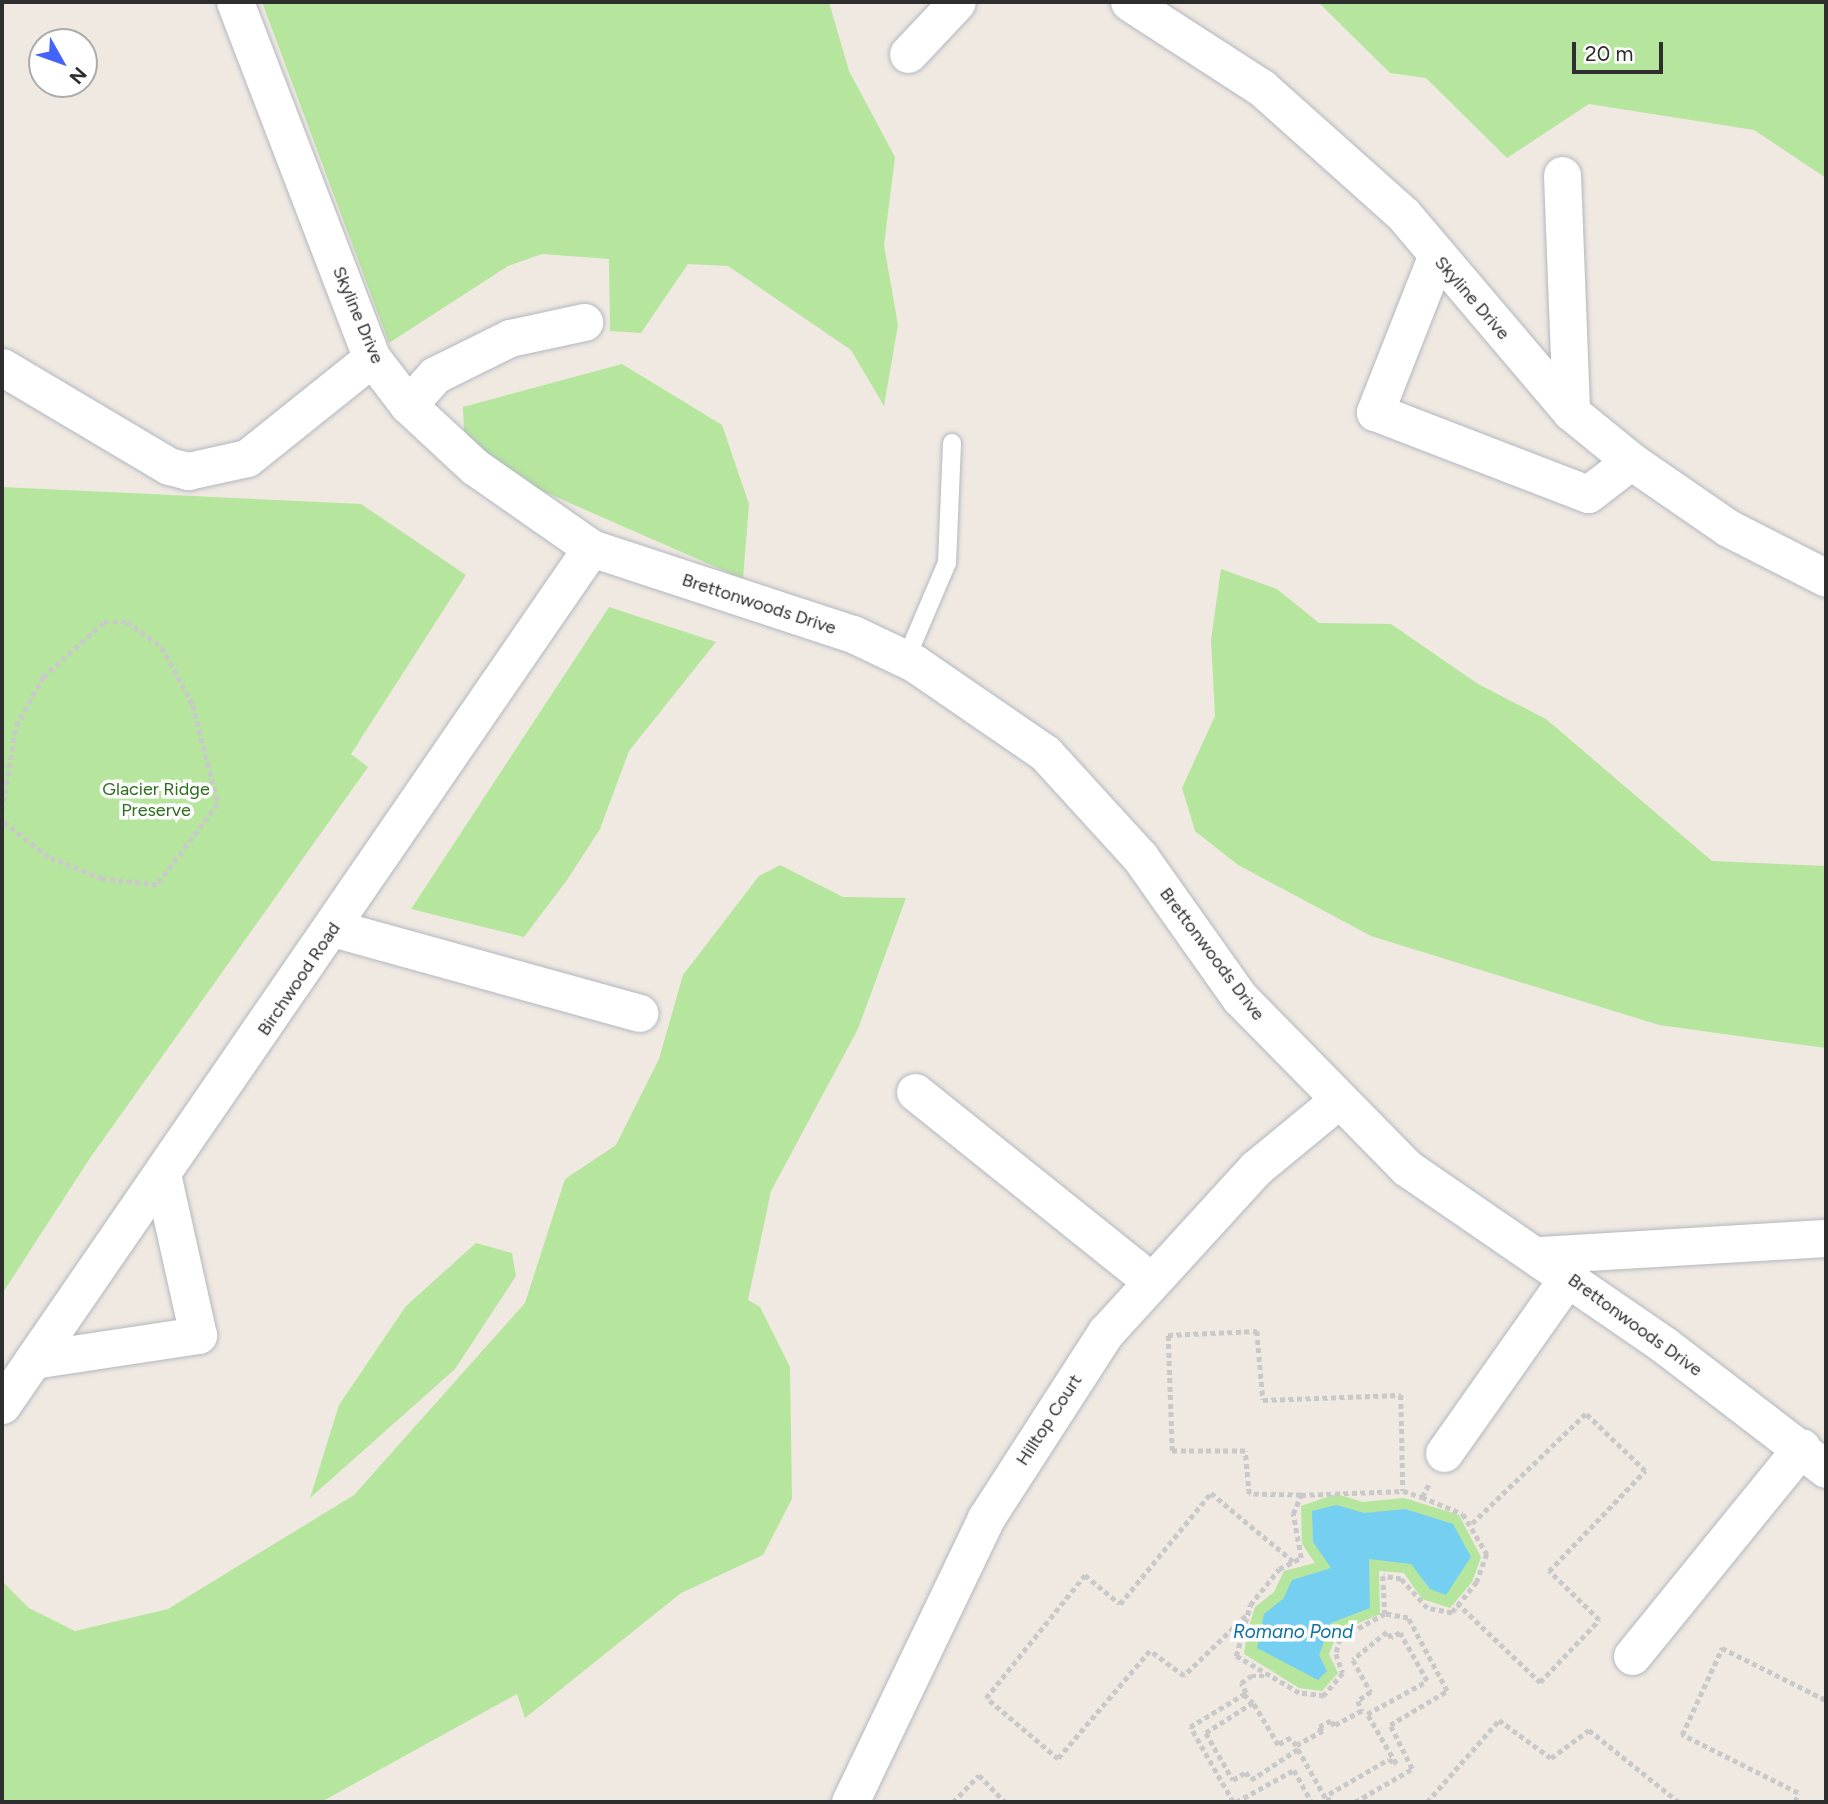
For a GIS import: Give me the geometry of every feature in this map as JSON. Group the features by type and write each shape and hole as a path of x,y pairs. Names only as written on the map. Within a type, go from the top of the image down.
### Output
{"street":[{"name":"Skyline Drive","path":"234,2 372,358 408,405 475,467 591,548"},
{"path":"908,54 957,2"},
{"name":"Skyline Drive","path":"1129,2 1262,88 1403,214 1436,257 1571,412 1630,461 1728,528 1826,578"},
{"path":"1562,175 1571,412"},
{"path":"1436,257 1375,412 1588,495 1630,461"},
{"path":"408,405 435,375 510,338 584,322"},
{"path":"2,367 169,466 188,471 247,458 372,358"},
{"name":"Brettonwoods Drive","path":"591,548 853,634 906,660 1045,753 1080,787 1140,857 1240,998 1336,1102 1407,1168 1538,1255 1814,1458"},
{"name":"Birchwood Road","path":"2,1405 333,928 591,548"},
{"path":"333,928 639,1013"},
{"path":"915,1092 1148,1279"},
{"name":"Hilltop Court","path":"850,1802 986,1518 1106,1332 1148,1279 1256,1168 1336,1102"},
{"path":"33,1360 198,1335 162,1174"},
{"path":"1538,1255 1826,1238"},
{"path":"1444,1453 1568,1277"},
{"path":"1632,1656 1814,1458"}],"lane":[{"path":"906,660 947,563 952,443"}],"path":[{"path":"2,810 16,726 43,677 104,622 127,622 162,647 193,705 218,804 157,885 102,879 59,862 2,821"},
{"path":"1385,1614 1383,1576 1401,1579 1427,1608 1452,1613 1457,1604 1478,1583 1487,1554 1463,1514 1403,1491 1249,1494 1245,1451 1172,1451 1168,1335 1257,1331 1263,1400 1401,1395 1403,1491"},
{"path":"1457,1604 1541,1682 1599,1620 1549,1571 1645,1471 1586,1414 1470,1526"},
{"path":"1422,1497 1444,1453"},
{"path":"1294,1562 1211,1493 1120,1604 1085,1575 986,1698 1058,1759 1150,1651 1184,1676 1247,1615 1279,1569 1294,1562 1301,1558 1293,1514 1301,1495"},
{"path":"1247,1615 1236,1656 1298,1693 1324,1696 1343,1673 1336,1654 1340,1639 1385,1614 1408,1618 1447,1691 1390,1725 1412,1769 1355,1802"},
{"path":"1253,1703 1206,1732 1233,1780 1246,1772 1253,1779 1298,1749 1328,1802 1329,1794 1389,1759 1396,1763 1367,1714 1427,1681 1400,1633 1391,1638 1387,1632 1353,1660 1371,1692 1358,1701 1363,1711 1318,1727 1322,1731 1296,1746 1291,1738 1278,1745 1253,1703 1244,1694 1241,1683 1267,1676"},
{"path":"1795,1802 1798,1793 1682,1735 1722,1648 1826,1700"},
{"path":"1244,1694 1190,1727 1235,1802 1294,1770 1312,1802"},
{"path":"1427,1802 1499,1720 1550,1758 1589,1730 1679,1802"},
{"path":"953,1802 979,1775 1005,1802"}],"green space":[{"path":"262,2 829,2 849,71 895,157 884,245 898,325 884,406 851,350 728,266 688,264 641,333 610,331 609,259 542,254 508,266 389,343"},
{"path":"1318,2 1826,2 1826,178 1754,130 1589,104 1507,158 1426,78 1390,73"},
{"path":"622,364 722,425 749,504 743,579 465,457 463,407"},
{"name":"Glacier Ridge Preserve","path":"2,487 361,504 466,575 351,754 368,767 90,1158 2,1294"},
{"path":"1221,569 1277,589 1319,623 1391,624 1478,684 1546,719 1712,861 1826,866 1826,1048 1659,1025 1371,936 1238,865 1195,831 1182,788 1215,716 1211,640"},
{"path":"609,607 716,642 629,751 600,829 567,880 524,937 411,909"},
{"path":"780,865 843,897 906,898 858,1029 771,1191 748,1300 760,1307 790,1367 792,1499 763,1555 681,1593 525,1718 517,1694 321,1802 2,1802 2,1581 29,1608 75,1631 168,1609 354,1495 525,1303 565,1179 616,1145 659,1059 683,975 759,876"},
{"path":"476,1243 512,1253 516,1276 455,1369 310,1498 339,1405 406,1306"},
{"name":"Romano Pond","path":"1336,1494 1363,1502 1404,1498 1459,1515 1481,1557 1472,1582 1450,1608 1422,1599 1404,1573 1379,1571 1380,1614 1338,1632 1329,1654 1338,1673 1322,1691 1299,1688 1244,1654 1247,1633 1255,1607 1274,1592 1284,1571 1315,1563 1302,1544 1301,1506"}],"water":[{"name":"Romano Pond","path":"1336,1505 1364,1513 1405,1509 1453,1524 1471,1557 1446,1595 1430,1589 1411,1564 1369,1559 1370,1608 1331,1623 1319,1655 1327,1671 1318,1680 1257,1648 1264,1614 1283,1599 1292,1580 1331,1568 1313,1542 1312,1511"}]}
